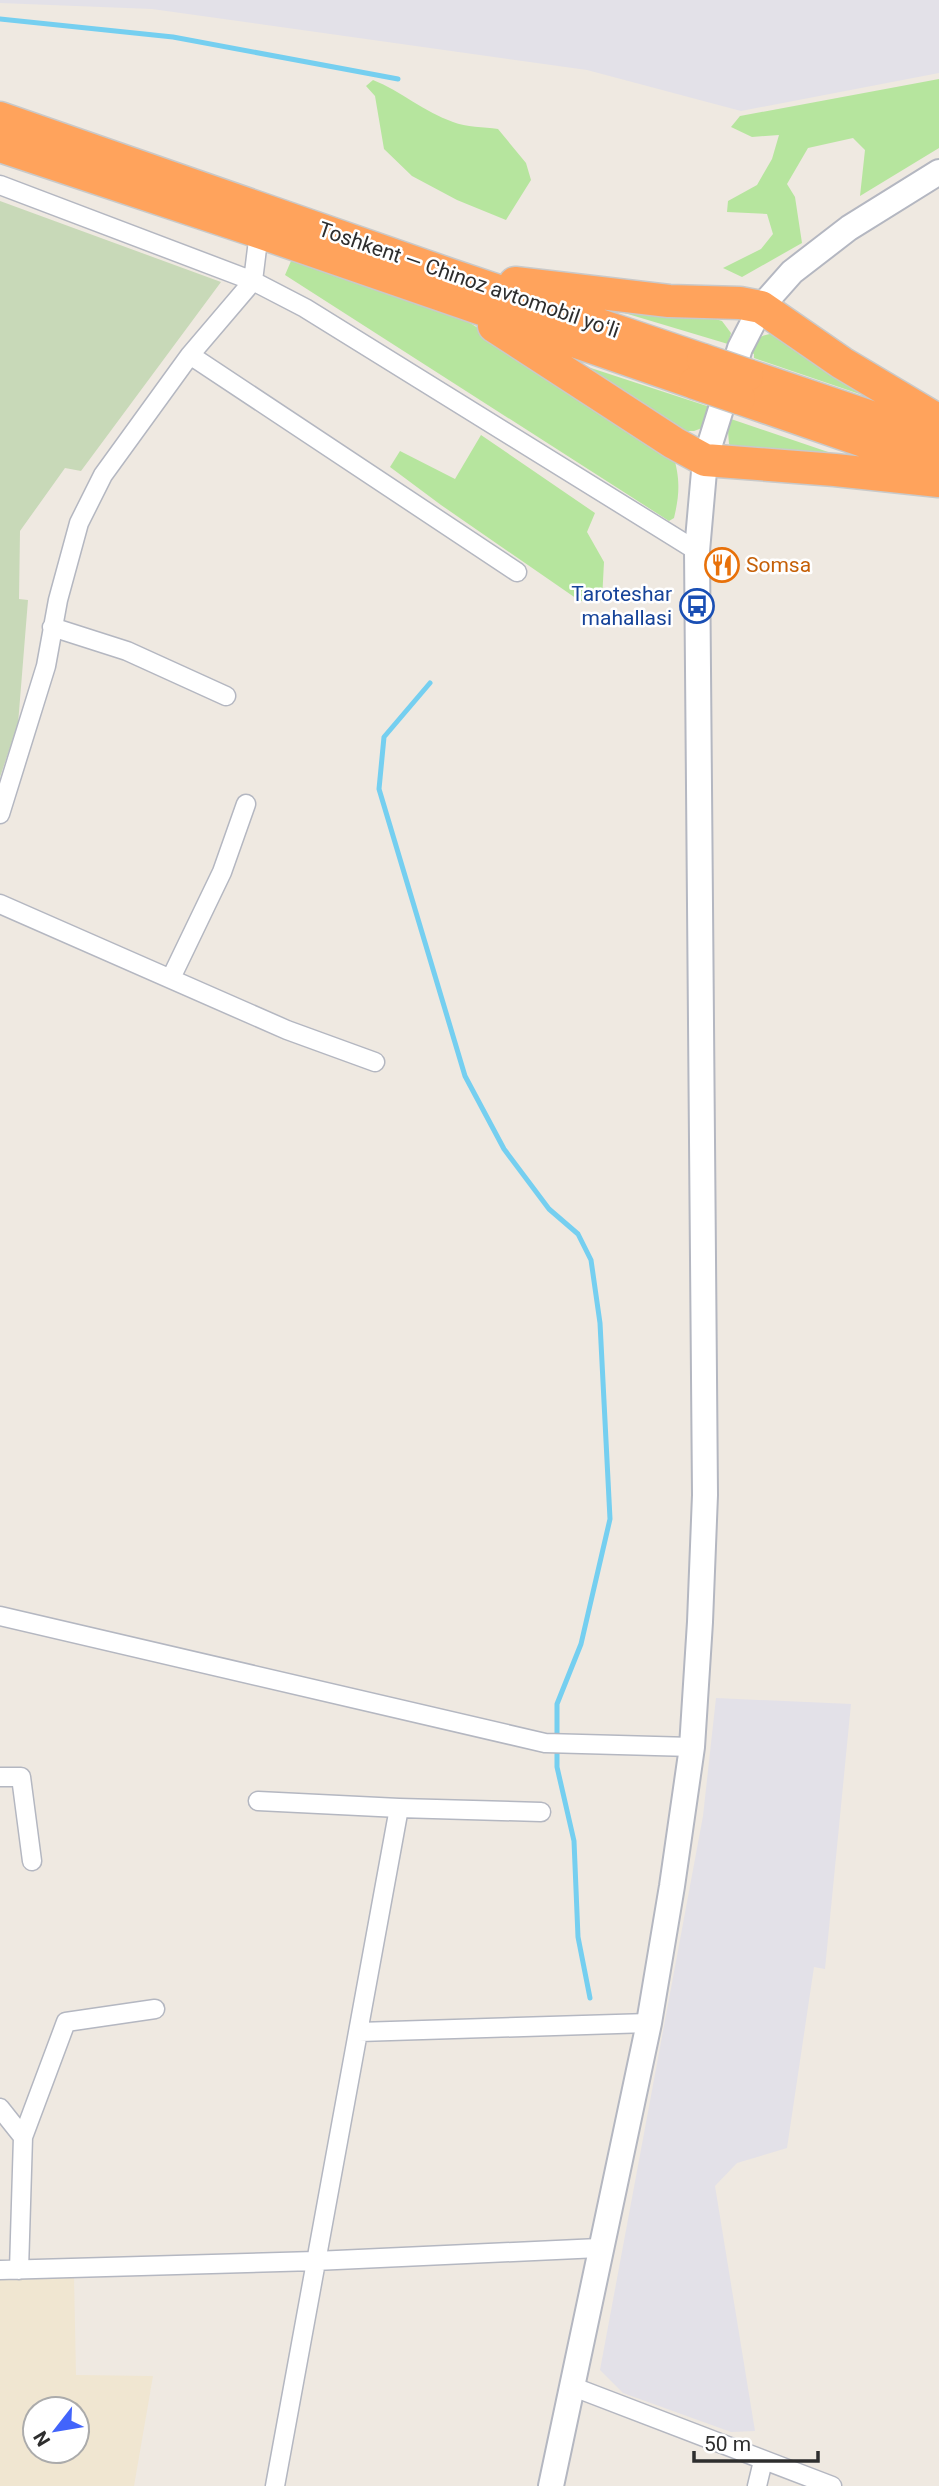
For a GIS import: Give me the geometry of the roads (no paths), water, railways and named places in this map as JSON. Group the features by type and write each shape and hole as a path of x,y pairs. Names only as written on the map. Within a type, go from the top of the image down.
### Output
{"highway":[{"name":"Toshkent — Chinoz avtomobil yoʻli","path":"0,118 443,284 743,387 939,467"},
{"name":"Toshkent — Chinoz avtomobil yoʻli","path":"0,146 259,232 443,284"},
{"path":"443,284 751,305 939,421"},
{"path":"443,284 558,369 705,460 885,474 939,481"},
{"name":"Toshkent — Chinoz avtomobil yoʻli","path":"743,387 939,440"}],"main road":[{"path":"551,2486 599,2248 649,2023 692,1747 705,1495 697,551 705,460 751,305 849,228 939,172"}],"street":[{"path":"0,185 253,281 306,307 697,551"},
{"path":"0,814 46,666 52,627 79,523 103,475 190,355 253,281 259,232"},
{"path":"190,355 517,572"},
{"path":"52,627 127,651 226,696"},
{"path":"171,978 222,872 246,804"},
{"path":"0,904 287,1030 375,1062"},
{"path":"0,1616 545,1742 692,1747"},
{"path":"0,1777 21,1777 32,1861"},
{"path":"258,1801 541,1812"},
{"path":"275,2486 399,1808"},
{"path":"19,2270 23,2137 66,2022 155,2009"},
{"path":"359,2032 649,2023"},
{"path":"0,2108 23,2137"},
{"path":"0,2270 315,2261 599,2248"},
{"path":"571,2386 832,2486"},
{"path":"757,2486 763,2461"}],"waterway":[{"path":"0,19 173,37 398,79"},
{"path":"430,683 384,737 379,789 465,1076 504,1149 549,1209 578,1234 591,1260 600,1323 610,1519 581,1644 557,1704 557,1767 574,1841 578,1937 590,1998"}],"place":[{"name":"Somsa","path":"722,565"},
{"name":"Taroteshar mahallasi","path":"697,606"}]}
